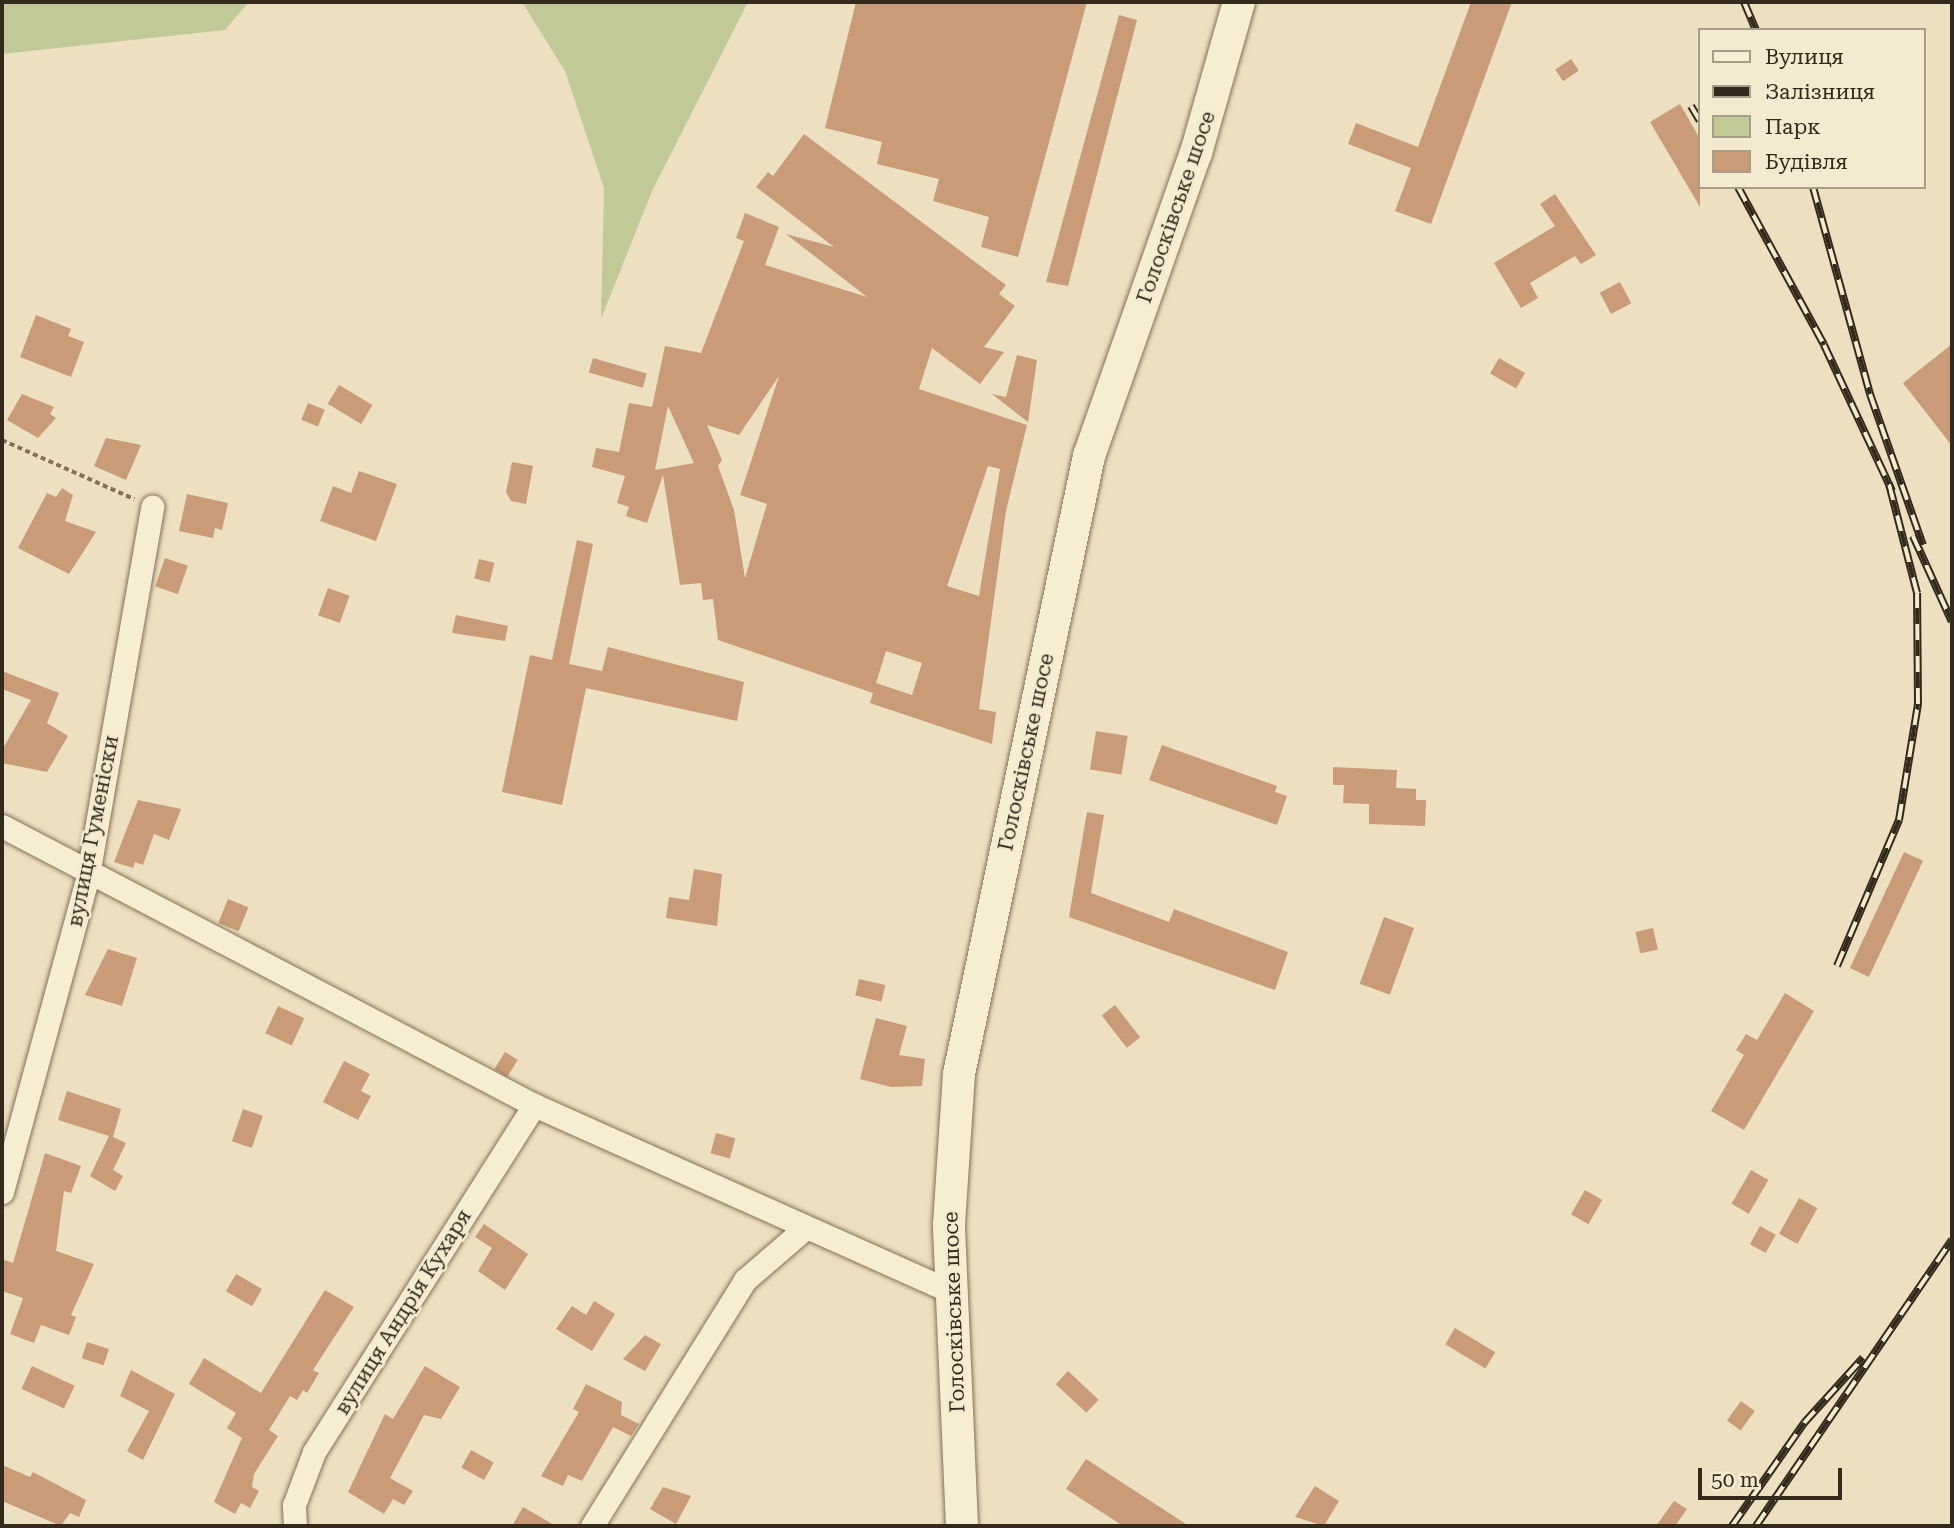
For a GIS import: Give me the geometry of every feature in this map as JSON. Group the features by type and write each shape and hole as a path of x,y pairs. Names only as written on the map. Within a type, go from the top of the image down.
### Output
{"street":[{"name":"Голосківське шосе","path":"962,1526 949,1224 959,1074 1073,526 1114,378 1213,100 1238,3"},
{"name":"вулиця Гуменіски","path":"2,1192 88,875 152,507"},
{"path":"2,826 88,875 534,1105 804,1229 954,1293"},
{"name":"вулиця Андрія Кухаря","path":"295,1526 293,1506 314,1452 534,1105"},
{"path":"592,1526 746,1280 804,1229"}],"path":[{"path":"2,440 152,507"}],"green space":[{"path":"2,2 249,2 225,30 2,54"},
{"path":"522,2 748,2 652,191 601,319 604,188 565,71"}],"building":[{"path":"856,2 1087,2 1018,257 981,247 989,217 933,201 939,179 877,164 882,142 825,128"},
{"path":"1471,2 1512,2 1431,224 1395,211 1411,168 1348,144 1356,123 1418,147"},
{"path":"1119,15 1137,20 1068,286 1046,282"},
{"path":"1571,59 1579,71 1563,81 1555,70"},
{"path":"1680,104 1699,137 1700,207 1650,122"},
{"path":"804,134 1006,285 999,294 1015,306 984,347 1004,352 980,384 932,348 919,389 1027,425 1006,511 979,709 996,712 992,744 870,703 873,693 718,640 713,599 703,600 701,583 680,585 663,475 647,523 626,516 629,507 617,503 625,476 592,467 596,448 619,452 629,403 652,407 665,346 701,353 744,241 736,238 745,213 779,227 765,265 867,297 786,234 834,247 756,187 768,172 773,176","holes":["779,376 740,495 767,504 745,578 734,510 718,466 722,460 707,425 739,435","668,406 694,463 655,470","988,466 1000,469 979,596 947,586","886,651 922,663 912,695 876,683"]},
{"path":"1555,194 1596,255 1581,264 1575,256 1530,283 1538,298 1521,308 1494,263 1555,226 1540,204"},
{"path":"1620,282 1631,303 1611,314 1600,293"},
{"path":"36,315 71,329 68,336 84,342 71,377 20,357"},
{"path":"1952,344 1952,446 1903,383"},
{"path":"1017,355 1037,360 1028,422 992,394 1006,397"},
{"path":"593,358 647,373 643,388 589,372"},
{"path":"1499,358 1525,373 1516,389 1490,374"},
{"path":"339,385 372,405 361,424 328,404"},
{"path":"22,394 54,407 50,414 56,418 38,438 7,420"},
{"path":"308,403 325,410 318,426 301,420"},
{"path":"106,438 141,445 126,480 94,466"},
{"path":"512,462 533,466 526,504 511,501 506,492"},
{"path":"359,471 397,484 376,541 320,521 333,486 351,493"},
{"path":"62,488 73,495 65,521 96,532 69,574 18,548 47,493 56,497"},
{"path":"187,494 228,503 222,530 215,528 213,538 179,531"},
{"path":"577,540 593,544 569,664 602,671 608,647 744,682 737,721 586,688 562,805 502,792 530,655 552,660"},
{"path":"165,558 188,566 178,594 155,586"},
{"path":"479,559 495,563 490,582 474,578"},
{"path":"328,588 350,596 340,623 318,615"},
{"path":"456,615 508,626 505,641 452,633"},
{"path":"2,671 59,693 47,723 68,736 47,772 2,763 2,750 31,700 2,689"},
{"path":"1096,731 1128,736 1122,775 1090,770"},
{"path":"1162,745 1277,786 1275,792 1287,796 1277,825 1149,780"},
{"path":"1333,767 1397,770 1396,788 1416,789 1416,800 1426,800 1425,826 1369,824 1369,804 1343,803 1344,785 1333,785"},
{"path":"138,800 181,809 169,840 154,834 143,865 135,862 133,868 114,862"},
{"path":"1087,812 1104,815 1091,893 1169,922 1174,909 1288,952 1275,990 1069,917"},
{"path":"1904,852 1923,861 1869,977 1850,968"},
{"path":"694,869 722,874 717,926 666,918 669,897 689,900"},
{"path":"228,899 248,907 239,931 218,923"},
{"path":"1384,917 1414,928 1390,995 1360,984"},
{"path":"1653,928 1658,949 1640,953 1635,932"},
{"path":"108,949 137,958 122,1006 85,995"},
{"path":"859,979 885,985 881,1002 855,996"},
{"path":"1785,993 1814,1011 1744,1130 1711,1111 1744,1055 1736,1050 1746,1034 1757,1040"},
{"path":"1115,1005 1140,1037 1127,1048 1102,1015"},
{"path":"278,1006 304,1018 292,1045 265,1033"},
{"path":"876,1018 907,1026 899,1055 925,1059 922,1086 891,1087 860,1079"},
{"path":"505,1052 518,1060 507,1077 494,1069"},
{"path":"344,1061 370,1074 361,1091 371,1096 358,1120 323,1102"},
{"path":"67,1091 121,1109 113,1137 126,1143 113,1170 123,1176 115,1191 90,1176 109,1136 58,1120"},
{"path":"243,1109 263,1116 252,1148 232,1141"},
{"path":"716,1133 735,1138 730,1158 711,1153"},
{"path":"45,1153 81,1166 71,1193 64,1191 56,1251 94,1264 71,1315 76,1317 69,1335 41,1325 34,1343 10,1334 23,1298 2,1291 2,1259 13,1263"},
{"path":"1751,1170 1768,1180 1749,1214 1732,1204"},
{"path":"1585,1190 1602,1200 1588,1224 1571,1214"},
{"path":"1799,1198 1817,1208 1797,1244 1779,1234"},
{"path":"484,1224 528,1254 505,1290 478,1271 492,1248 475,1237"},
{"path":"1760,1226 1776,1235 1766,1253 1750,1244"},
{"path":"236,1274 262,1289 252,1306 226,1291"},
{"path":"325,1290 354,1307 313,1370 319,1373 307,1393 303,1390 297,1400 290,1396 269,1430 278,1436 254,1474 252,1487 259,1491 250,1508 241,1503 235,1514 214,1502 242,1438 227,1428 236,1413 189,1384 204,1358 261,1393"},
{"path":"594,1301 615,1314 592,1351 556,1329 572,1306 586,1315"},
{"path":"1455,1328 1495,1352 1486,1368 1445,1344"},
{"path":"645,1335 661,1344 645,1371 623,1359"},
{"path":"87,1342 109,1349 104,1365 82,1358"},
{"path":"32,1366 75,1386 64,1409 21,1389"},
{"path":"425,1366 460,1387 441,1419 424,1415 390,1478 413,1491 404,1505 393,1499 384,1514 348,1492 385,1414 393,1419"},
{"path":"131,1370 175,1394 143,1460 127,1451 149,1411 120,1396"},
{"path":"1068,1371 1099,1400 1086,1413 1056,1384"},
{"path":"586,1384 622,1402 621,1415 639,1424 631,1436 613,1427 582,1481 568,1475 563,1486 541,1476 579,1412 573,1409"},
{"path":"1741,1401 1755,1411 1741,1430 1727,1420"},
{"path":"471,1450 494,1463 484,1480 461,1467"},
{"path":"1086,1459 1189,1526 1123,1526 1066,1489"},
{"path":"2,1465 30,1477 33,1472 86,1500 79,1517 70,1513 61,1526 2,1501"},
{"path":"1315,1486 1339,1501 1324,1526 1295,1517"},
{"path":"663,1487 691,1496 676,1524 650,1509"},
{"path":"1674,1501 1687,1509 1675,1526 1656,1526"},
{"path":"523,1507 556,1526 512,1526"}],"railway":[{"path":"1744,2 1755,28"},
{"path":"1691,106 1699,119"},
{"path":"1739,189 1824,345 1892,491"},
{"path":"1814,189 1870,394 1923,545"},
{"path":"1837,966 1899,820 1918,704 1917,593 1889,484"},
{"path":"1913,536 1952,622"},
{"path":"1756,1526 1952,1240"},
{"path":"1732,1526 1804,1423 1863,1358"}]}
